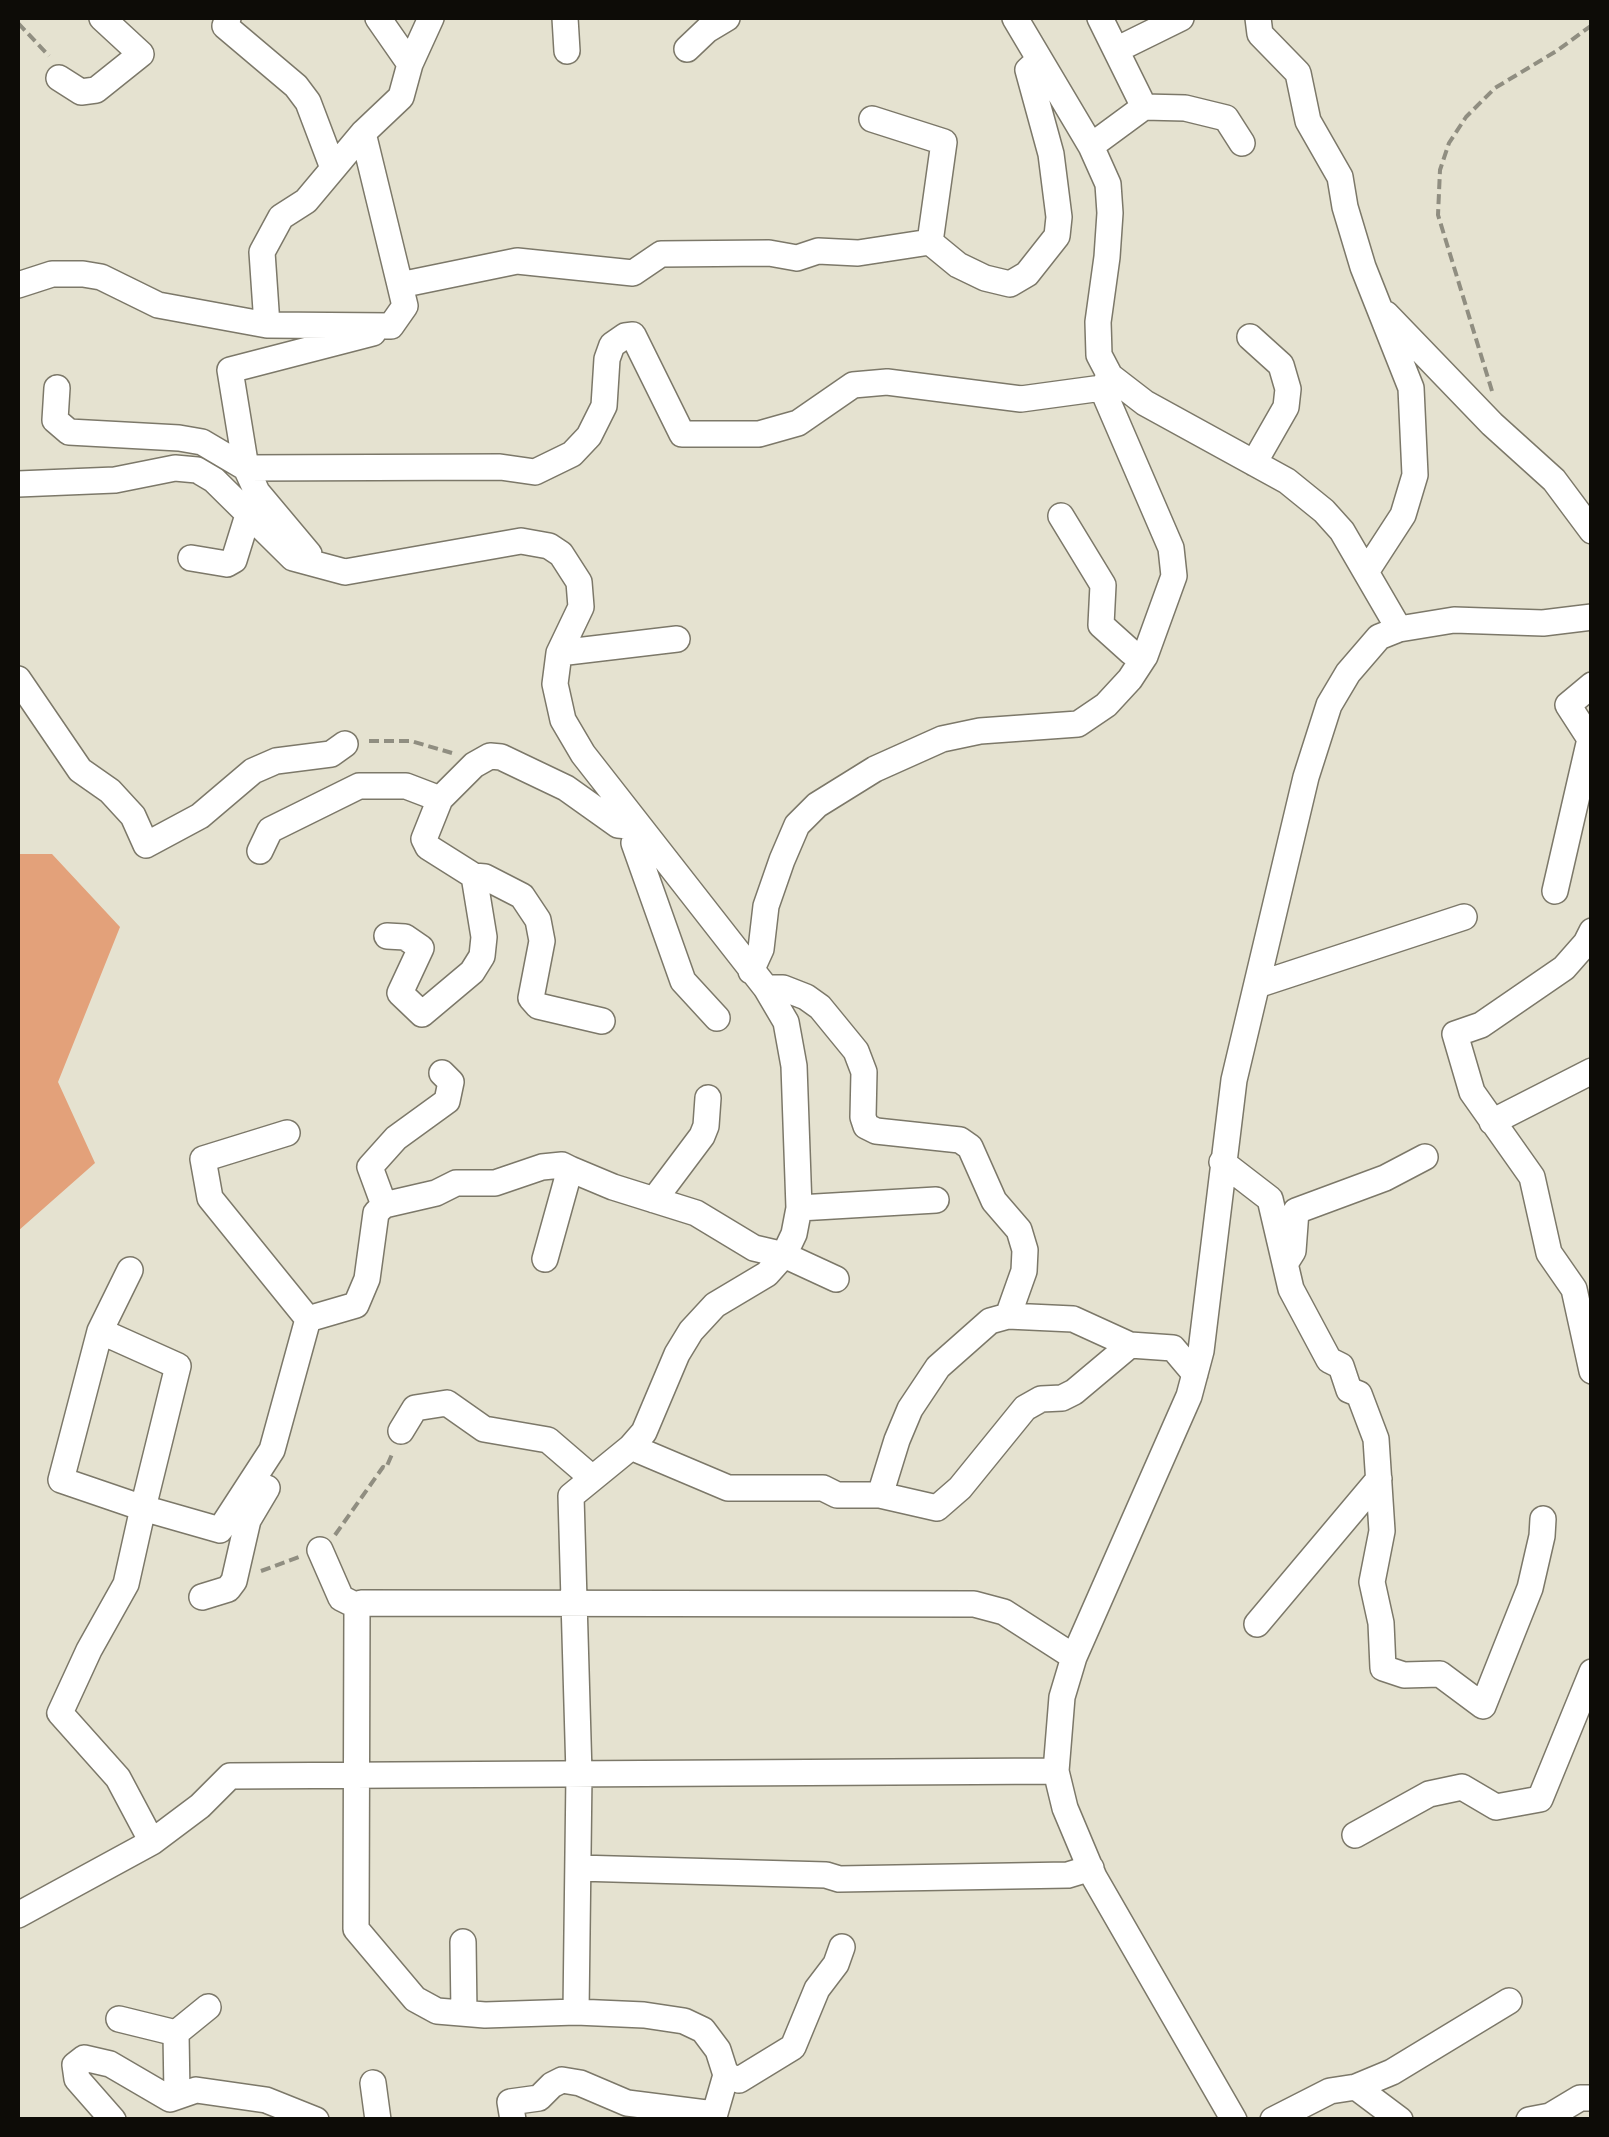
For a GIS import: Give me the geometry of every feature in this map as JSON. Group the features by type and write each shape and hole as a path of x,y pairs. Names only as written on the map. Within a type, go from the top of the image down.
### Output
{"street":[{"path":"59,78 81,92 96,90 140,54 102,18"},
{"path":"228,18 225,26 296,86 308,102 333,168"},
{"path":"378,18 410,64"},
{"path":"267,325 262,252 281,217 306,202 363,133 401,97 410,64 431,18"},
{"path":"566,18 568,51"},
{"path":"687,48 727,18"},
{"path":"759,979 766,906 797,825 818,805 875,769 942,739 980,731 1078,724 1106,705 1145,656 1174,576 1171,548 1099,355 1108,184 1091,146 1015,18"},
{"path":"1100,18 1144,107"},
{"path":"1116,50 1182,18"},
{"path":"1258,18 1260,34 1298,73 1308,122 1340,177 1345,207 1377,306 1411,388 1416,474 1403,515 1366,572"},
{"path":"400,284 518,261 633,273 661,254 769,254 797,258 818,251 858,253 930,242 958,265 984,278 1010,284 1027,274 1057,236 1059,217 1051,154 1028,70 1040,60"},
{"path":"1091,146 1144,107 1184,108 1226,118 1242,144"},
{"path":"872,120 944,142 930,242"},
{"path":"319,566 258,492 246,468 230,370 358,339 392,326 404,306 363,133"},
{"path":"18,285 52,274 84,274 101,277 158,305 267,325 392,326"},
{"path":"1377,306 1492,424 1554,480 1592,532"},
{"path":"57,388 55,420 69,432 202,442 246,468 500,467 535,472 572,454 589,436 604,406 607,359 612,345 633,334 682,434 760,434 798,423 853,385 888,382 1021,399 1106,382 1287,482 1324,510 1342,530 1399,629"},
{"path":"1250,337 1281,365 1288,388 1286,407 1254,463"},
{"path":"18,484 114,480 176,468 197,470 214,480 292,558 344,572 521,541 548,546 562,554 579,582 581,606 559,653 555,684 563,720 583,754 759,979 786,1022 794,1066 799,1208 794,1234 767,1274 716,1304 690,1331 654,1414 631,1447 570,1496 579,1774 576,2012"},
{"path":"191,558 228,564 234,560 248,514"},
{"path":"1061,516 1103,585 1101,626 1131,652 1145,656"},
{"path":"1234,2120 1090,1868 1065,1808 1056,1771 1062,1697 1074,1657 1156,1474 1195,1374 1234,1080 1306,777 1329,706 1348,673 1379,637 1399,629 1454,620 1543,623 1592,618"},
{"path":"559,653 677,639"},
{"path":"18,679 80,770 110,791 134,816 146,845 200,816 253,771 276,761 331,754 345,744"},
{"path":"1555,891 1590,739 1568,704 1592,685"},
{"path":"602,1021 538,1006 531,998 542,941 538,920 522,896 485,877 474,876 428,847 424,840 440,799 474,765 490,756 516,762 566,788 618,825 640,827"},
{"path":"260,851 270,830 359,786 406,786 440,799"},
{"path":"640,827 634,843 683,981 718,1018"},
{"path":"387,936 405,937 422,948 400,993 422,1014 472,972 482,956 484,937 474,876"},
{"path":"1257,985 1464,917"},
{"path":"1592,930 1564,968 1481,1024 1456,1034 1472,1092 1532,1177 1549,1253 1574,1288 1592,1370"},
{"path":"759,979 806,996 856,1051 864,1072 866,1126 876,1131 960,1140 970,1147 994,1201 1020,1230 1025,1250 1024,1270 1008,1316"},
{"path":"1492,1122 1592,1071"},
{"path":"384,1205 370,1167 396,1138 447,1101 452,1082 442,1073"},
{"path":"654,1200 702,1136 708,1098"},
{"path":"288,1133 203,1159 210,1198 308,1319"},
{"path":"1284,1266 1293,1251 1296,1211 1385,1178 1425,1157"},
{"path":"1222,1162 1270,1199 1291,1289 1330,1360 1340,1366 1348,1390 1359,1394 1376,1439 1382,1532 1372,1582 1381,1623 1382,1668 1404,1675 1440,1674 1482,1706 1530,1588 1543,1519"},
{"path":"308,1319 356,1304 367,1279 376,1213 384,1205 436,1193 456,1183 494,1183 542,1166 562,1166 708,1218 754,1248 784,1254 836,1280"},
{"path":"545,1259 570,1169"},
{"path":"799,1208 936,1200"},
{"path":"130,1270 100,1331 61,1480 220,1530 272,1450 308,1319"},
{"path":"880,1495 896,1440 910,1409 938,1367 990,1321 1008,1316 1073,1319 1130,1345 1173,1348 1195,1374"},
{"path":"100,1331 178,1366 126,1584 88,1650 60,1713 118,1778 145,1846"},
{"path":"631,1447 728,1488 823,1488 837,1495 880,1495 937,1508 960,1488 1025,1408 1041,1399 1062,1398 1074,1392 1130,1345"},
{"path":"202,1597 228,1589 234,1582 248,1520 288,1452 302,1402 290,1385"},
{"path":"402,1431 414,1408 447,1403 484,1429 548,1440 591,1477"},
{"path":"1256,1624 1378,1479"},
{"path":"320,1550 341,1598 357,1606"},
{"path":"357,1606 974,1604 1004,1612 1074,1657"},
{"path":"357,1606 356,1929 415,1998 437,2010 644,2014 684,2021 703,2030 718,2050 726,2075 713,2117 627,2102 562,2080 539,2098 510,2102 514,2120"},
{"path":"1356,1835 1429,1794 1462,1788 1496,1807 1540,1799 1592,1672"},
{"path":"18,1915 145,1846 200,1806 230,1776 1056,1771"},
{"path":"578,1868 840,1878 1068,1875 1090,1868"},
{"path":"463,1942 464,2013"},
{"path":"726,2075 738,2080 793,2047 817,1990 836,1964 842,1947"},
{"path":"1273,2120 1330,2091 1356,2087 1392,2072 1509,2001"},
{"path":"176,2095 176,2033 208,2006"},
{"path":"119,2020 176,2033"},
{"path":"113,2120 77,2079 76,2065 84,2058 110,2064 170,2098 196,2090 266,2100 316,2120"},
{"path":"373,2082 378,2120"},
{"path":"1356,2087 1400,2120"},
{"path":"1529,2120 1550,2116 1580,2098 1592,2098"}],"path":[{"path":"18,23 46,52 59,78"},
{"path":"1492,424 1498,413 1438,215 1440,170 1449,143 1466,117 1495,88 1592,25"},
{"path":"345,744 411,741 440,748 474,765"},
{"path":"237,1568 253,1573 331,1544 338,1526 360,1503 383,1466 386,1468 402,1431"}],"shaded area":[{"path":"18,854 52,854 120,927 58,1082 95,1163 18,1231"}]}
